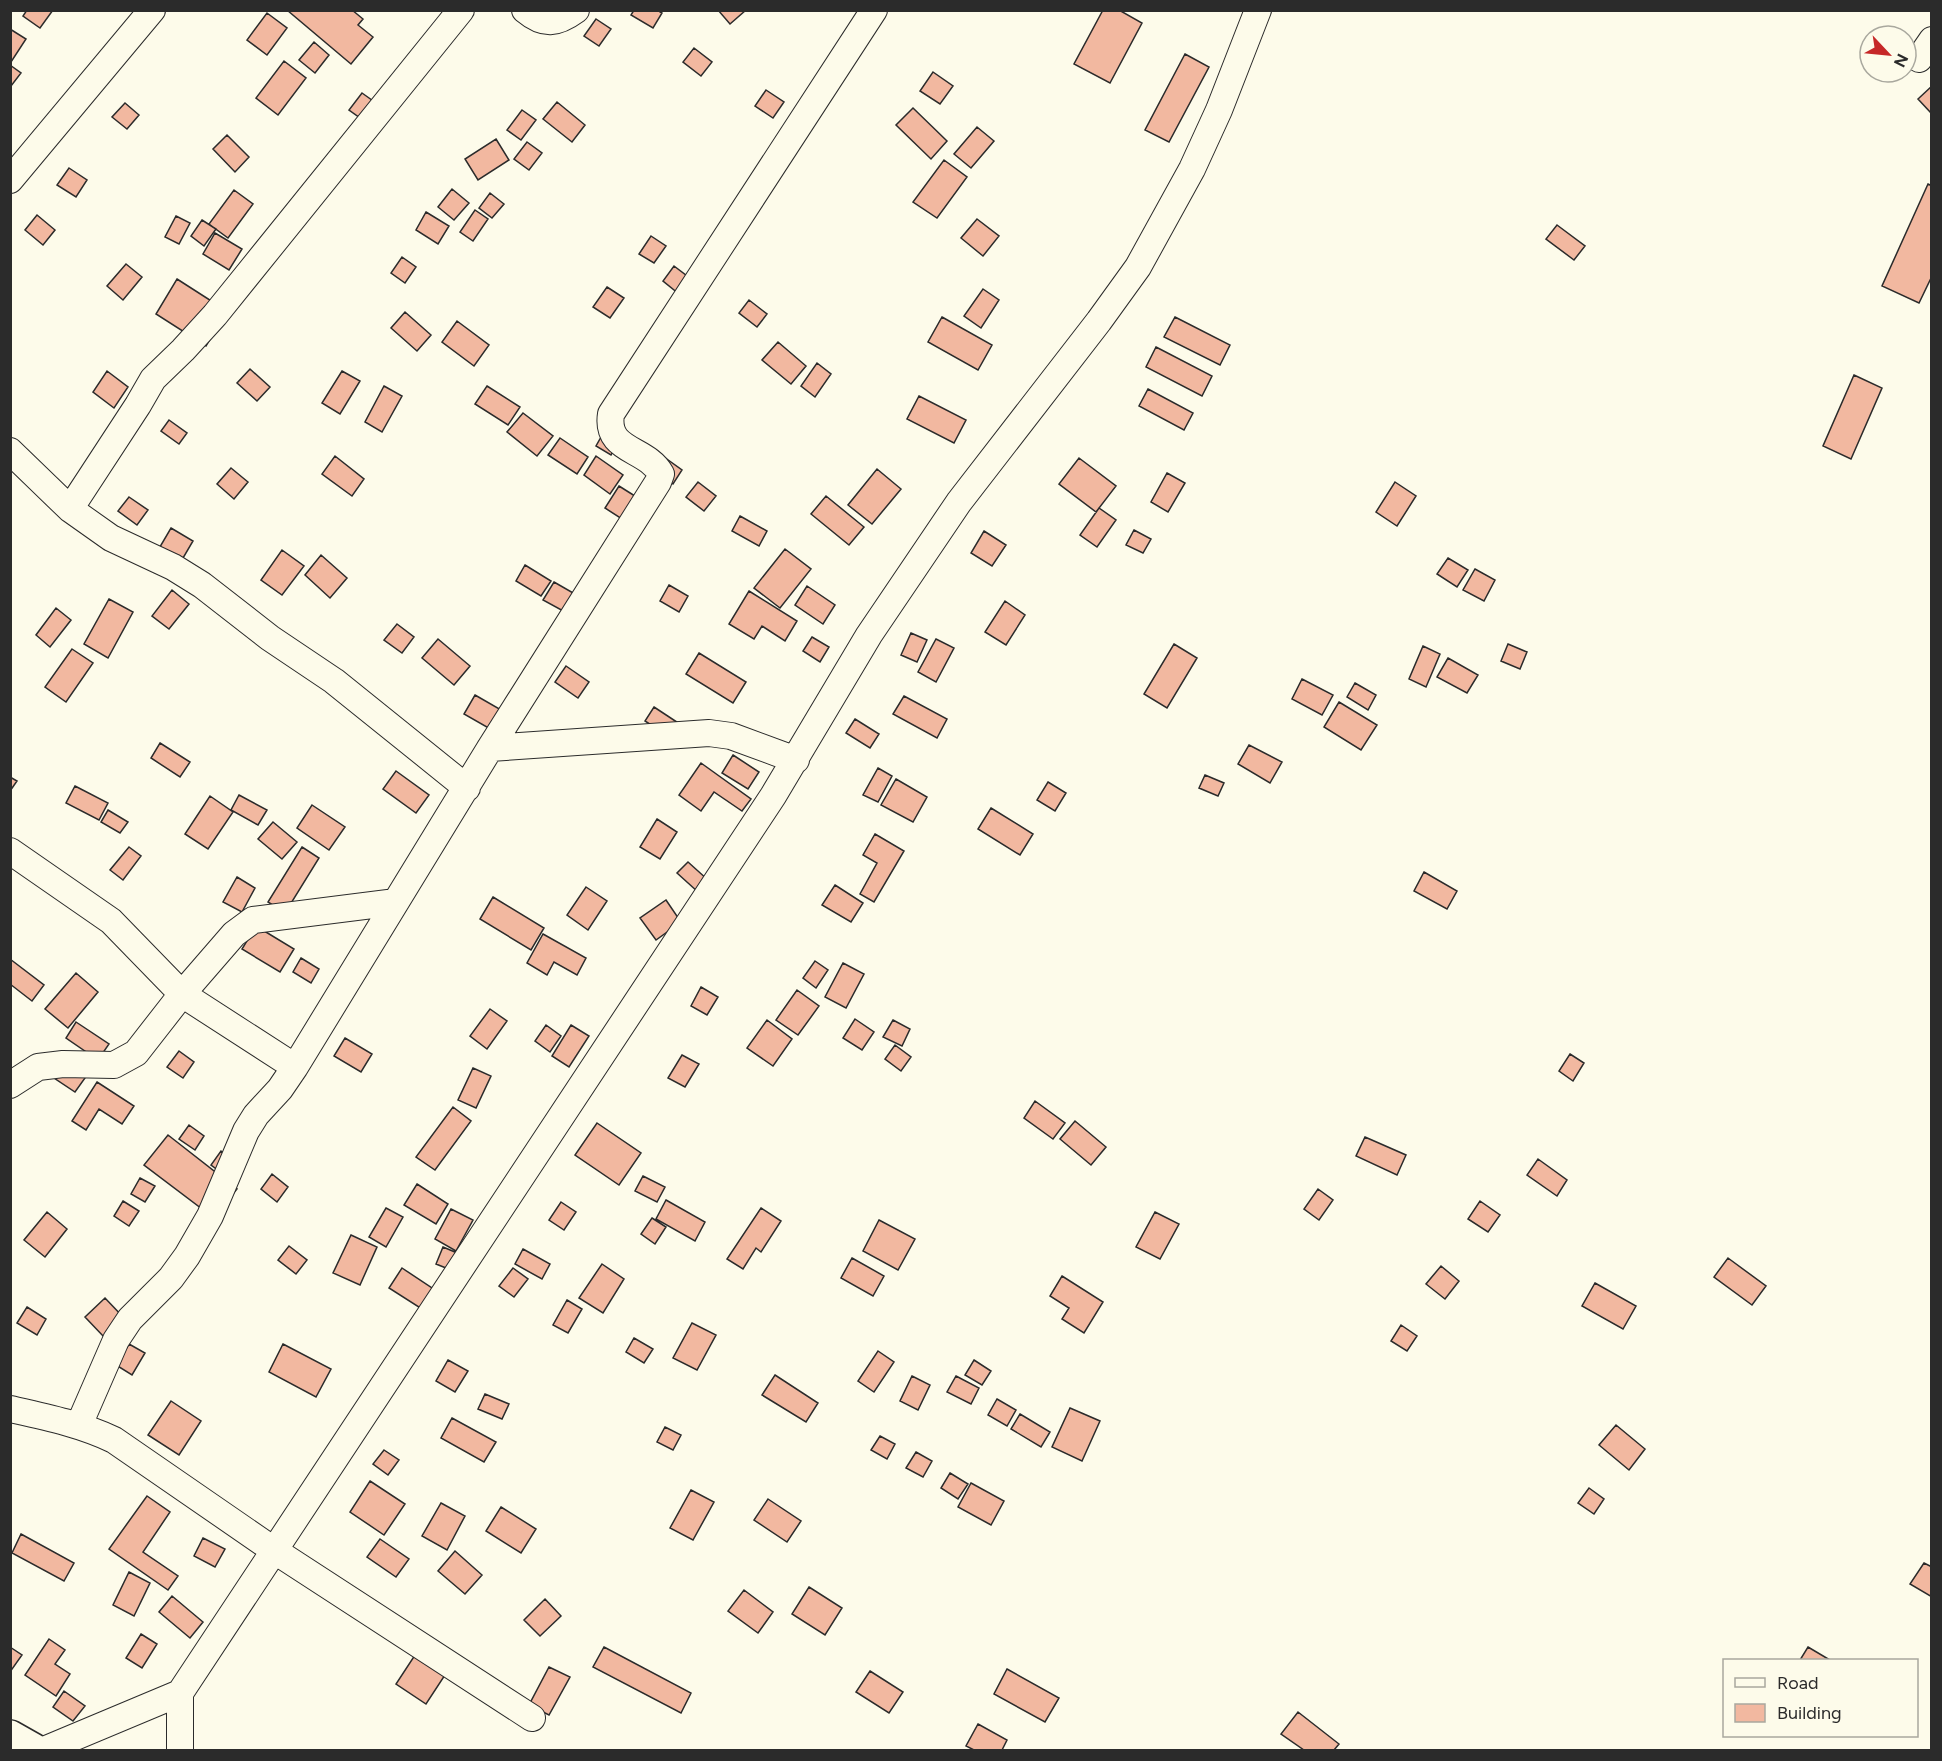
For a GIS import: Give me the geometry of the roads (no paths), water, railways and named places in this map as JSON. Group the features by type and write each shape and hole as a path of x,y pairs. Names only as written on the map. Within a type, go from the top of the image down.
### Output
{"highway":[{"path":"10,1737 33,1750"}],"street":[{"path":"10,180 152,10"},
{"path":"70,509 153,379 215,315 461,10"},
{"path":"525,10 542,21 558,22 576,10"},
{"path":"79,1425 116,1340 130,1319 171,1278 187,1256 210,1216 246,1131 295,1067 490,748 658,482 661,474 657,466 616,442 609,426 610,414 874,10"},
{"path":"44,1750 180,1693 796,760 869,635 959,502 1138,267 1197,159 1258,10"},
{"path":"10,451 70,509 111,538 173,567 202,585 270,638 334,681 467,788"},
{"path":"490,748 709,733 732,736 796,760"},
{"path":"10,851 111,921 182,994 295,1067"},
{"path":"10,1084 38,1067 63,1064 114,1065 136,1053 182,994 234,934 253,920 396,902"},
{"path":"10,1409 79,1425 114,1440 275,1551 532,1718"},
{"path":"180,1693 180,1750"}]}
